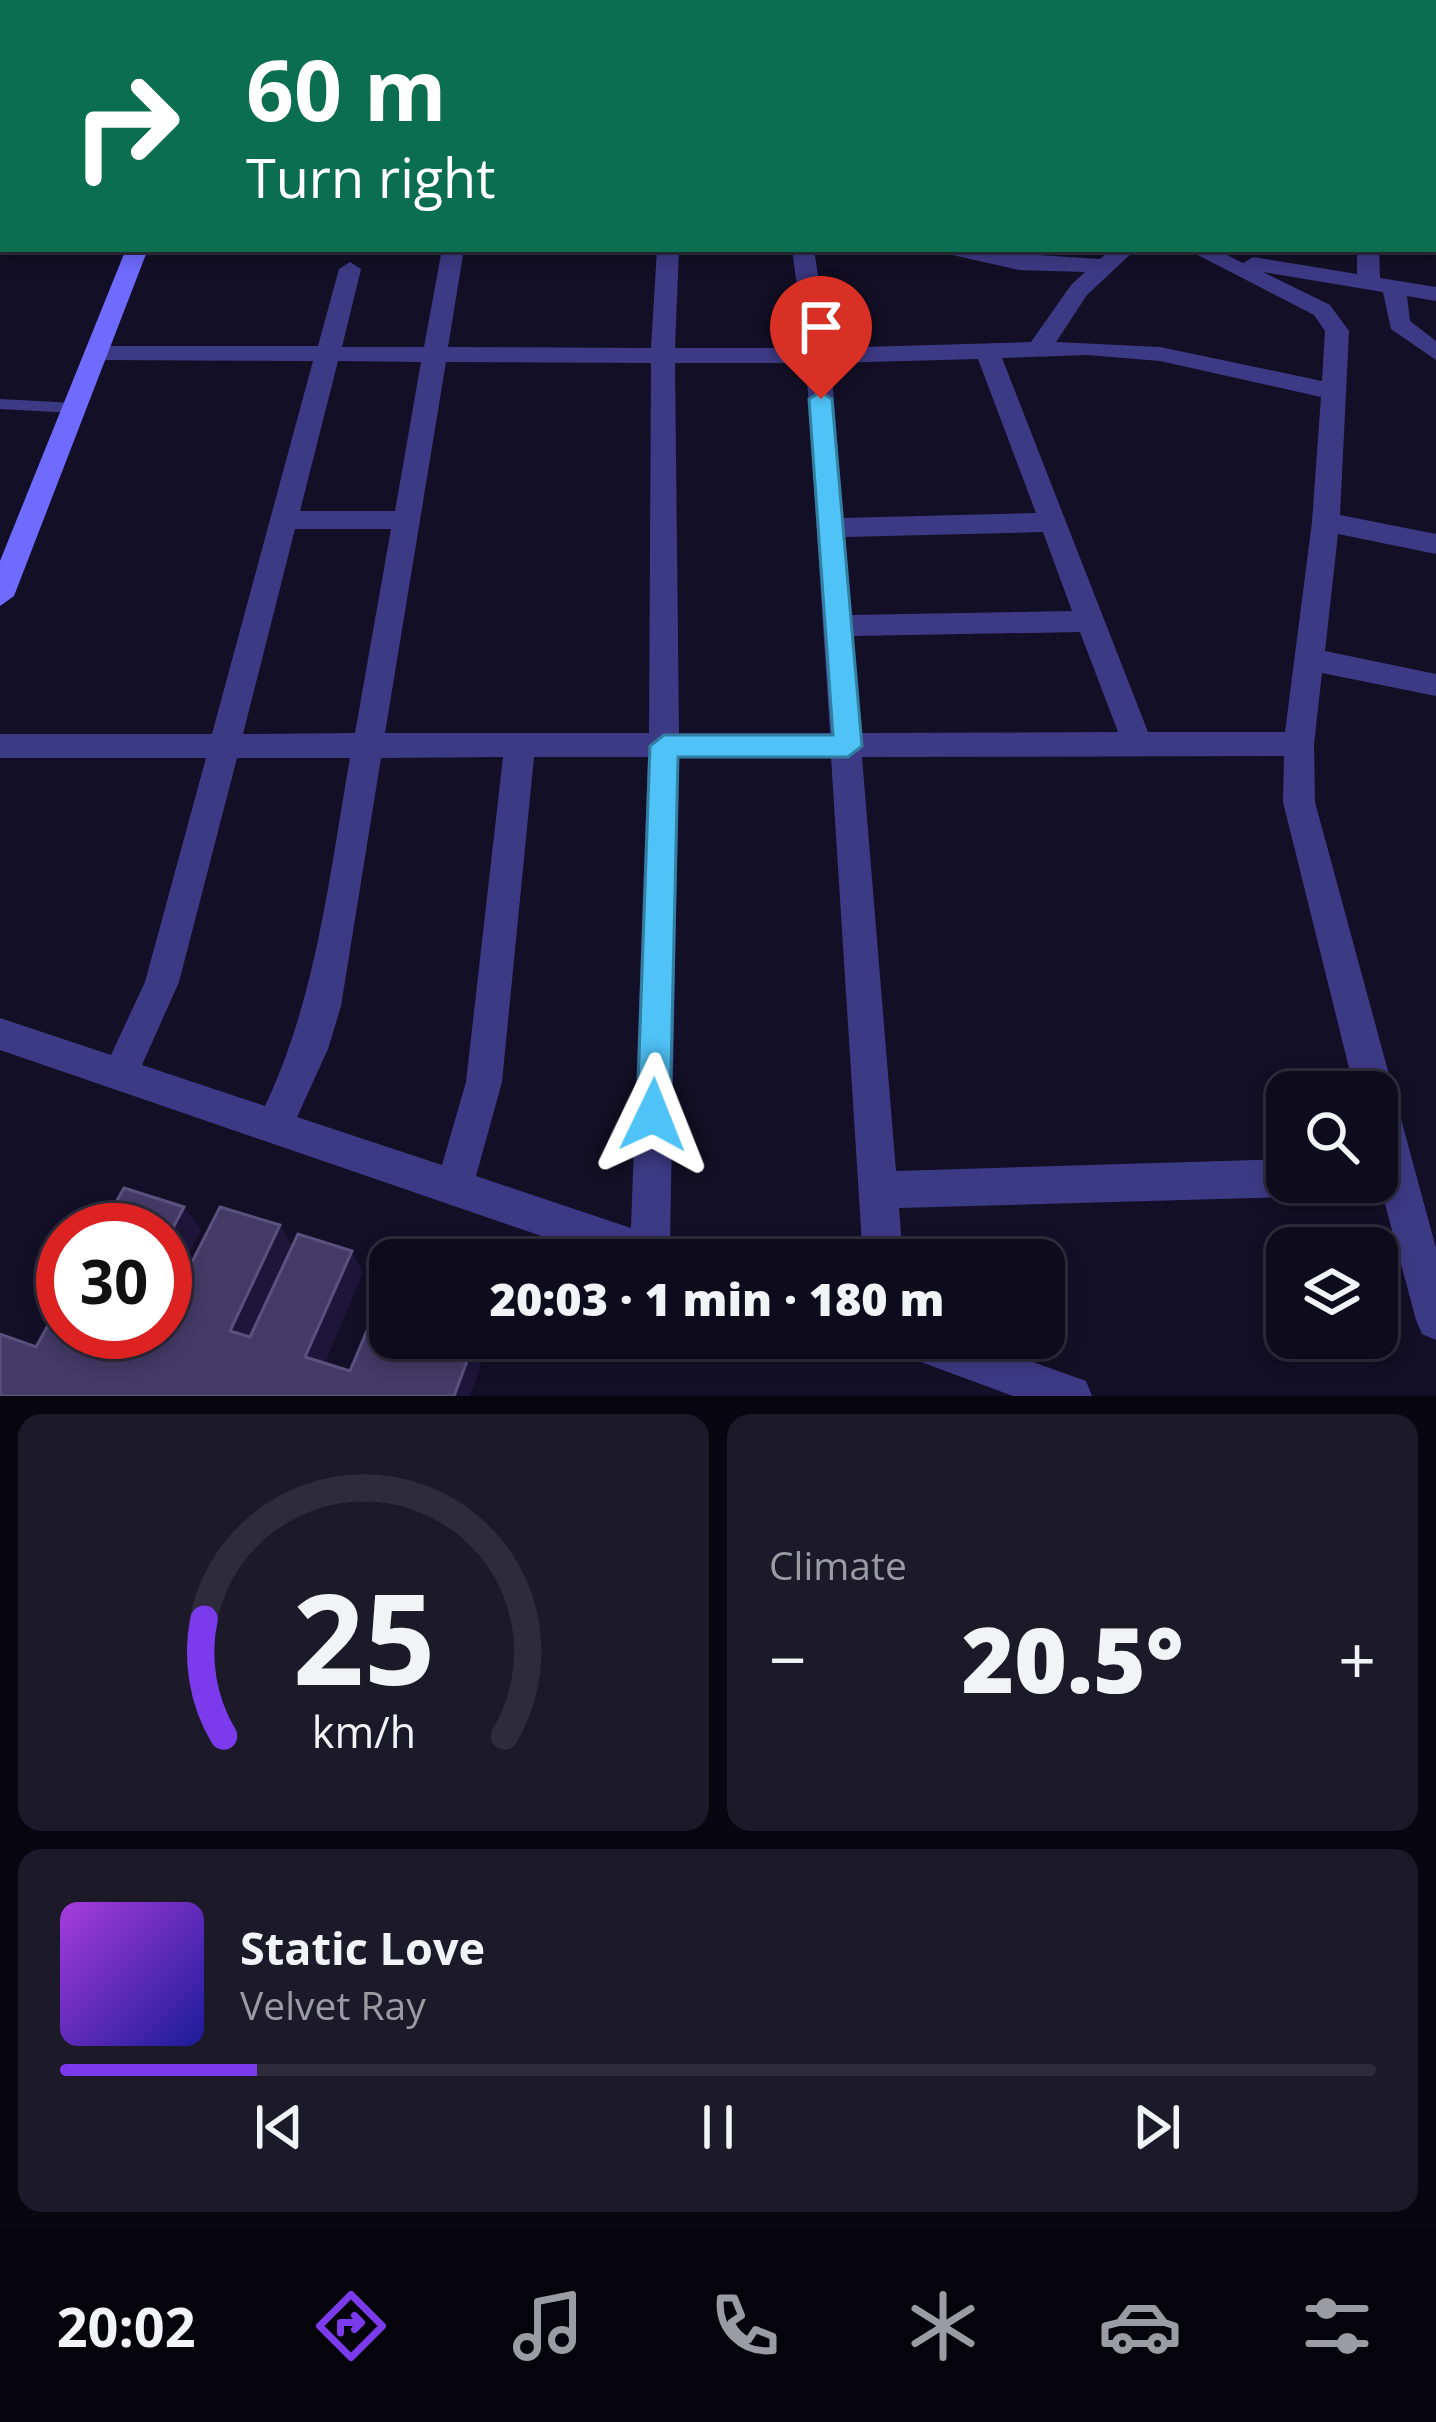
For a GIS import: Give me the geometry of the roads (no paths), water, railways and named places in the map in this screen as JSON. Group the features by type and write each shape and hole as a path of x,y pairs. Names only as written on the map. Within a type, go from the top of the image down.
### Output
{"main road":[{"path":"0,596 136,252"}],"street":[{"path":"274,1127 310,1049 323,1006 452,252"},
{"path":"659,1239 663,354 668,252"},
{"path":"803,252 818,356 882,1239"},
{"path":"970,252 1019,263 1105,266"},
{"path":"1037,351 1079,290 1121,252"},
{"path":"1368,252 1369,283"},
{"path":"1207,254 1436,294"},
{"path":"1207,254 1291,293 1332,320 1338,346 1326,522 1299,744 1299,802 1308,854 1367,1071"},
{"path":"120,1074 162,982 350,269"},
{"path":"1394,287 1399,324 1436,353"},
{"path":"96,353 818,356 1087,348 1160,354 1336,392"},
{"path":"988,353 1138,745"},
{"path":"281,520 406,520"},
{"path":"830,528 1053,522"},
{"path":"1326,522 1436,544"},
{"path":"838,626 1090,621"},
{"path":"1309,659 1436,685"},
{"path":"0,746 1299,744"},
{"path":"454,1187 484,1082 520,746"},
{"path":"0,1034 606,1239"},
{"path":"881,1190 1266,1179"},
{"path":"1396,1203 1436,1320"},
{"path":"967,1359 1071,1396"}],"lane":[{"path":"0,404 75,409"}]}
